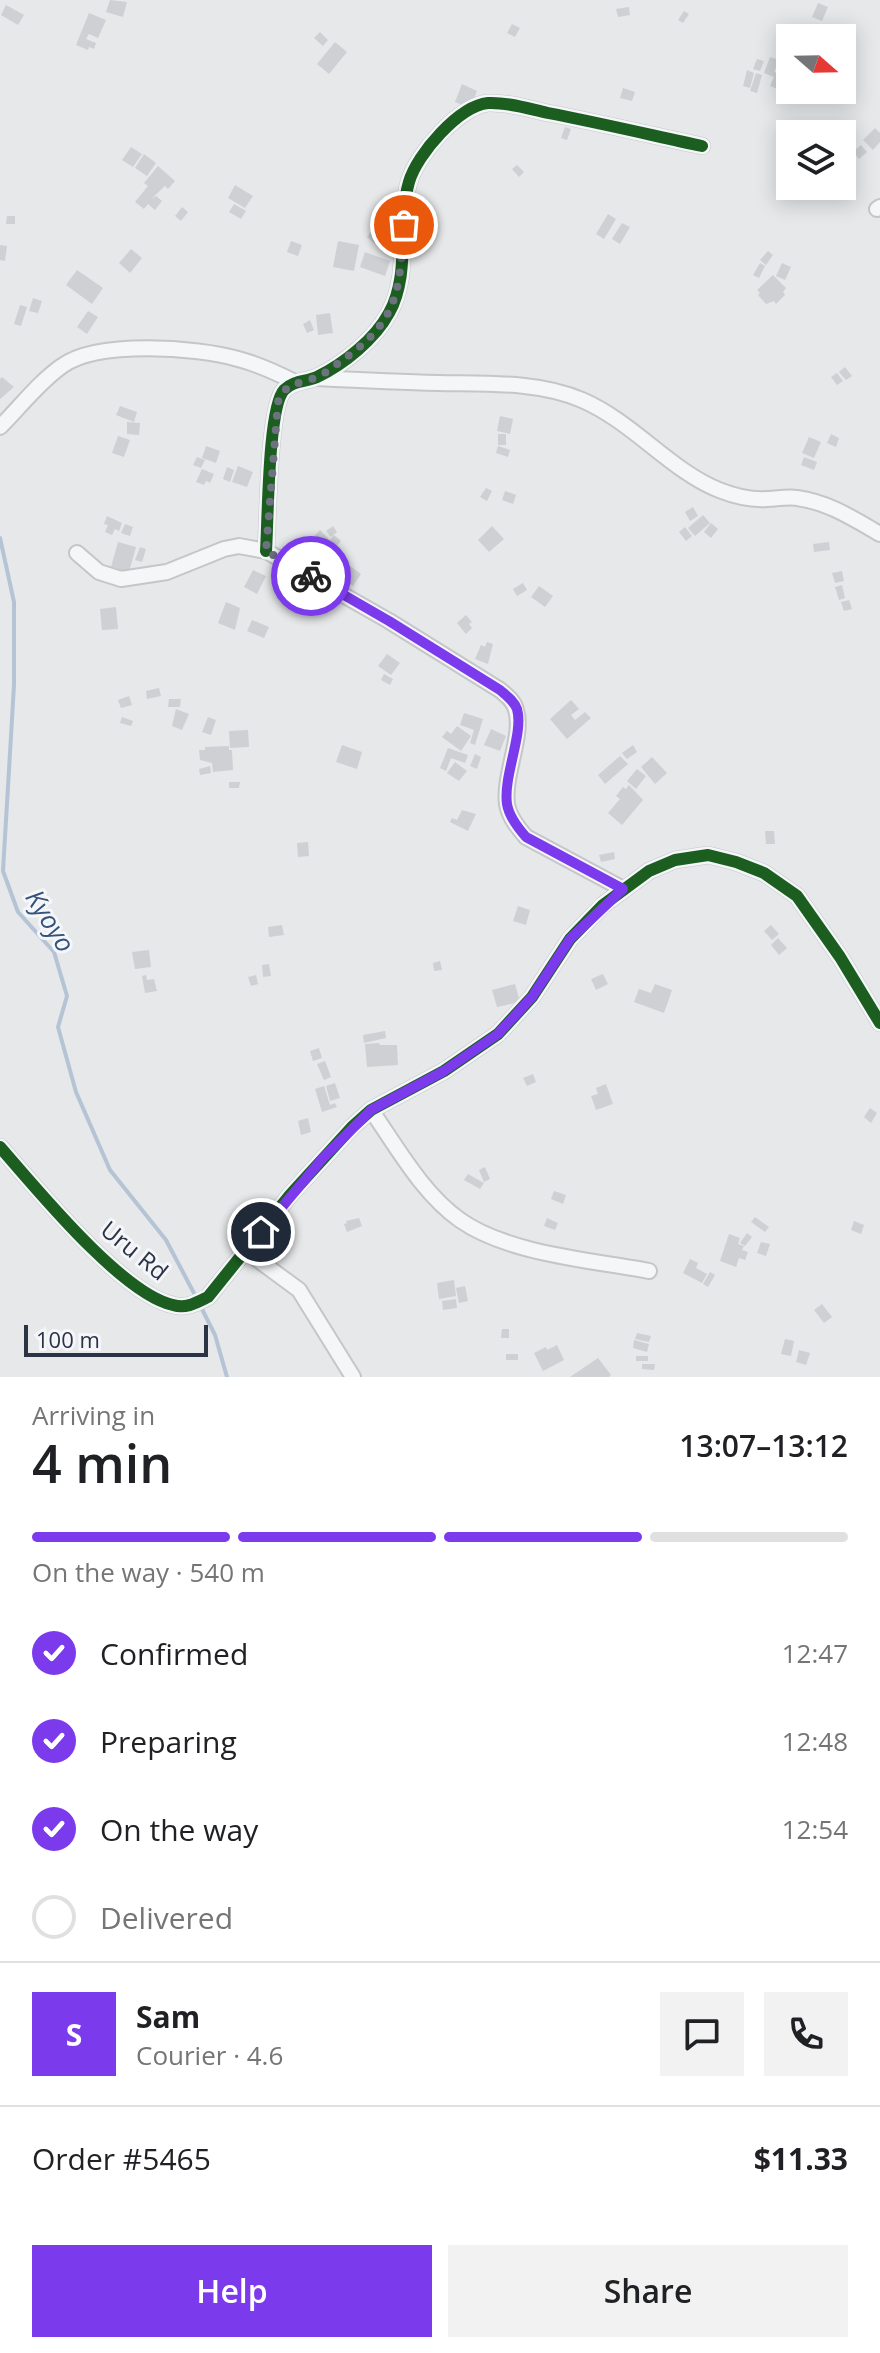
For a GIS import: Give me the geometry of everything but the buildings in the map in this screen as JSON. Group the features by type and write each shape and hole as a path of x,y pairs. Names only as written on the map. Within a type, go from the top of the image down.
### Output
{"street":[{"path":"315,378 358,349 379,329 391,311 398,287 410,180 433,141 468,111 486,103 504,104 702,146"},
{"path":"0,427 63,364 88,353 158,348 217,354 252,364 295,382"},
{"path":"266,551 275,418 281,394 295,382 315,378 478,383 557,391 584,401 620,421 695,479 717,490 763,499 793,497 813,501 840,511 880,534"},
{"path":"77,553 99,572 121,579 167,572 239,546 266,551 389,621 512,700 518,721 507,782 507,807 516,825 526,837 623,889"},
{"name":"Uru Rd","path":"0,1147 86,1242 147,1295 173,1306 190,1306 208,1297 290,1195 371,1110 444,1071 498,1034 532,997 570,939 623,889 649,871 675,860 708,855 764,873 797,896 840,957 880,1023"},
{"path":"371,1110 432,1193 458,1219 483,1234 516,1246 649,1271"},
{"path":"246,1251 299,1290 353,1377"}],"waterway":[{"name":"Kyoyo","path":"0,538 14,602 14,685 3,871 18,912 54,952 67,996 58,1027 76,1092 110,1170 166,1240 196,1297"},
{"name":"Kyoyo","path":"200,1305 215,1335 227,1377"}],"cycle path":[{"path":"266,551 272,441 279,401 288,387 317,377 348,358 383,323 396,298 400,282 409,182 430,145 452,122 477,106 503,104 702,146"},
{"path":"0,1147 105,1261 152,1297 173,1305 195,1303 208,1297 290,1195 371,1110 444,1071 498,1034 532,997 570,939 603,905 649,871 675,860 708,855 764,873 797,896 840,957 880,1023"}],"way so far":[{"path":"311,576 266,551 278,402 287,387 315,378 358,349 379,329 391,311 398,287 404,225"}],"route":[{"path":"261,1232 323,1158 371,1110 444,1071 498,1034 532,997 570,939 623,889 526,837 516,825 507,807 507,782 518,721 512,700 389,621 311,576"}]}
